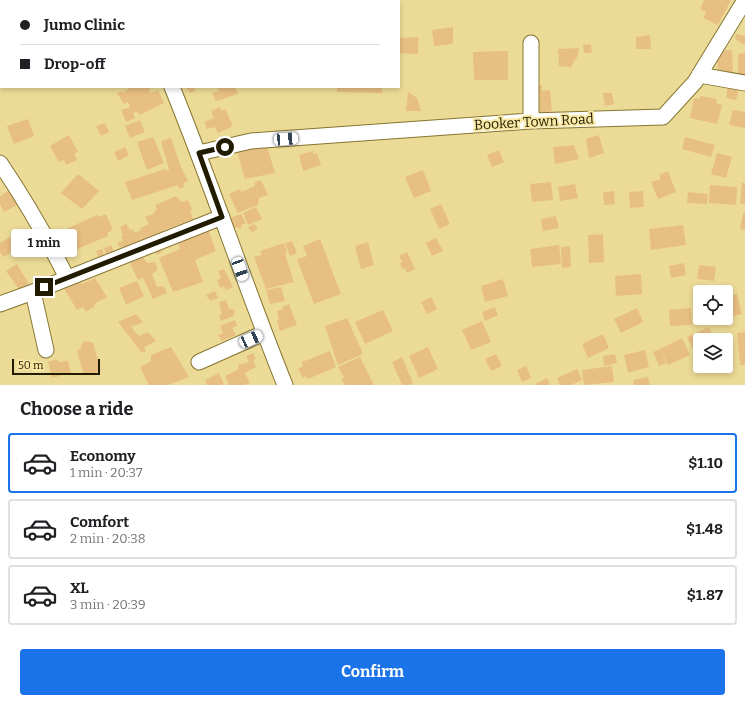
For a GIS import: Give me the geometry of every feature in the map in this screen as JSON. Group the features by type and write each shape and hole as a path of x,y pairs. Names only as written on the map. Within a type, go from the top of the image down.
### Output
{"street":[{"name":"Booker Town Road","path":"199,153 251,141 530,121 663,117 695,82 745,0"},
{"path":"530,43 530,121"},
{"path":"699,75 745,83"},
{"path":"172,88 199,153 284,385"},
{"path":"0,163 24,198 67,278"},
{"path":"0,304 222,217"},
{"path":"33,292 46,350"},
{"path":"199,362 264,333"}],"building":[{"path":"704,0 731,0 718,25 703,18 706,12 700,9"},
{"path":"453,27 453,44 434,46 432,30"},
{"path":"736,34 745,36 745,45 735,39"},
{"path":"650,35 651,49 636,49 636,37"},
{"path":"418,37 418,54 400,53 400,38"},
{"path":"583,44 591,45 592,53 584,53"},
{"path":"579,48 578,55 571,67 559,66 558,49"},
{"path":"732,50 733,73 718,76 717,51"},
{"path":"508,51 508,80 474,80 473,52"},
{"path":"745,53 745,75 738,74 738,54"},
{"path":"533,85 542,85 542,91 550,90 552,111 532,114"},
{"path":"728,86 739,89 736,100 726,98"},
{"path":"130,88 151,88 149,89 150,93 158,90 164,103 140,115 137,111 133,113 135,118 126,122 121,110 130,107 128,102 124,104 117,93 122,91 123,93"},
{"path":"194,88 195,91 190,93 187,89"},
{"path":"218,88 235,88 238,94 216,101 212,93 219,91"},
{"path":"337,88 382,88 382,93 337,92"},
{"path":"408,92 417,98 421,111 406,111"},
{"path":"603,93 612,93 614,104 605,106"},
{"path":"700,96 717,99 716,103 722,105 717,124 690,118 694,98 700,99"},
{"path":"220,107 222,111 225,109 233,126 218,133 215,127 207,129 204,122 214,118 211,111"},
{"path":"733,110 745,112 745,128 729,125"},
{"path":"28,119 34,136 14,144 7,126"},
{"path":"140,120 145,132 130,138 125,126"},
{"path":"105,123 109,132 101,136 96,126"},
{"path":"69,135 78,152 74,154 77,160 66,165 64,160 59,162 50,146"},
{"path":"599,135 604,153 589,158 586,139"},
{"path":"153,137 164,163 147,170 137,142"},
{"path":"685,137 715,145 711,157 682,149"},
{"path":"171,138 181,167 188,181 183,183 184,187 179,189 178,185 132,200 125,182 165,169 167,171 169,170 161,141"},
{"path":"266,143 275,173 245,179 237,151"},
{"path":"574,145 579,159 555,164 553,147"},
{"path":"125,147 129,155 118,161 114,152"},
{"path":"499,150 504,162 492,167 487,155"},
{"path":"313,151 313,154 317,153 321,165 303,171 299,155"},
{"path":"717,153 732,157 726,178 711,174"},
{"path":"423,170 431,191 414,198 405,177"},
{"path":"668,171 676,192 658,199 651,182 661,179 659,175"},
{"path":"78,174 99,191 82,209 61,193"},
{"path":"261,180 268,195 259,198 258,205 238,213 229,194 240,189 241,192 255,186 255,182"},
{"path":"551,182 553,200 532,202 530,184"},
{"path":"742,183 745,183 745,204 740,204"},
{"path":"575,184 578,198 560,201 558,187"},
{"path":"710,185 737,187 736,205 709,203"},
{"path":"10,190 19,204 4,212 0,204 0,196"},
{"path":"614,191 615,204 604,205 603,192"},
{"path":"643,191 644,207 630,208 629,192"},
{"path":"688,192 708,194 707,204 687,203"},
{"path":"176,196 181,202 188,200 192,209 190,210 193,219 164,230 166,234 124,251 123,247 119,247 117,243 123,241 121,236 123,235 120,227 126,224 130,230 133,229 134,233 141,230 140,228 149,224 145,217 155,213 154,211 157,210 155,205"},
{"path":"441,204 450,224 439,229 430,209"},
{"path":"256,207 262,219 248,225 243,213"},
{"path":"743,213 745,213 745,230 740,229"},
{"path":"106,214 113,230 108,232 108,236 73,251 64,230 97,215 99,217"},
{"path":"241,214 246,223 241,225 242,228 239,229 238,227 232,229 227,219"},
{"path":"556,216 559,228 543,231 541,219"},
{"path":"254,224 258,228 252,233 248,227"},
{"path":"683,225 686,245 651,250 649,229"},
{"path":"208,229 216,251 195,260 203,282 173,292 159,258 180,249 176,238"},
{"path":"603,234 604,262 589,263 588,235"},
{"path":"10,237 18,249 3,257 0,252 0,243"},
{"path":"436,238 443,251 432,256 426,243"},
{"path":"320,239 341,294 314,304 297,259 307,256 303,246"},
{"path":"292,241 297,253 290,256 285,243"},
{"path":"368,242 374,265 361,269 355,246"},
{"path":"284,243 287,253 285,254 294,282 266,289 254,257 262,255 260,251"},
{"path":"111,245 114,252 106,255 104,248"},
{"path":"559,245 561,264 532,267 530,249"},
{"path":"158,246 162,252 157,255 153,249"},
{"path":"570,246 571,267 562,268 561,247"},
{"path":"102,249 105,257 99,259 96,251"},
{"path":"407,252 415,269 407,273 405,268 402,269 400,263 402,262 399,256"},
{"path":"143,257 147,263 155,262 158,270 152,274 157,287 164,286 167,293 153,299 143,278 138,280 130,263"},
{"path":"684,263 686,275 671,278 669,266"},
{"path":"17,264 30,286 20,291 6,271"},
{"path":"699,265 716,267 714,281 697,279"},
{"path":"224,269 233,287 226,290 224,286 220,288 217,280 221,278 218,271"},
{"path":"641,274 642,294 616,296 615,276"},
{"path":"95,278 107,297 94,304 95,306 86,312 83,307 77,310 63,287 79,279 82,284"},
{"path":"503,279 508,296 485,302 481,286"},
{"path":"137,281 144,296 126,305 119,288"},
{"path":"281,287 285,301 270,304 266,290"},
{"path":"215,291 218,298 210,301 206,295"},
{"path":"737,294 742,314 733,316 733,295"},
{"path":"431,297 437,309 427,314 421,302"},
{"path":"226,300 229,309 233,309 235,313 233,314 234,316 221,321 219,315 222,314 219,302"},
{"path":"289,304 297,325 280,331 277,320 279,319 277,311 283,309 282,307"},
{"path":"495,307 498,315 485,321 482,312"},
{"path":"637,308 643,322 621,333 614,319"},
{"path":"691,308 692,325 670,326 669,310"},
{"path":"383,310 393,331 365,344 355,322"},
{"path":"136,314 143,322 131,327 139,336 148,332 156,341 144,347 146,351 142,353 118,322"},
{"path":"347,318 363,354 338,365 325,326"},
{"path":"235,320 237,326 232,328 236,335 222,341 218,335 223,333 220,326"},
{"path":"482,321 491,342 471,350 462,330"},
{"path":"709,327 712,333 696,333"},
{"path":"745,332 745,365 740,365 737,333"},
{"path":"603,334 609,348 588,358 582,344"},
{"path":"693,334 693,349 687,337"},
{"path":"682,338 690,355 668,365 660,349"},
{"path":"89,341 90,343 93,342 101,371 84,375 77,351 81,349 83,342"},
{"path":"171,347 189,377 168,385 149,385 140,367 151,361 151,355"},
{"path":"428,347 438,369 419,378 409,356"},
{"path":"660,349 666,363 659,366 653,352"},
{"path":"645,350 649,367 628,373 624,355"},
{"path":"330,351 336,367 308,379 306,376 303,378 298,369 303,366 302,362"},
{"path":"253,353 256,359 253,360 256,367 245,373 250,383 245,385 229,385 225,376 239,369 238,365 249,362 246,356"},
{"path":"496,354 502,366 491,371 485,359"},
{"path":"615,354 617,363 604,366 603,356"},
{"path":"360,357 374,385 345,385 341,380 344,377 338,367"},
{"path":"402,357 413,383 409,385 402,385 392,362"},
{"path":"57,359 58,362 68,361 71,373 52,378 48,362"},
{"path":"526,366 531,378 522,382 517,370"},
{"path":"612,366 614,382 584,385 582,370"},
{"path":"577,369 582,380 571,385 560,385 557,378"},
{"path":"219,373 224,384 207,385 205,380"},
{"path":"648,377 650,385 634,385 633,380"},
{"path":"547,378 550,385 535,385 535,384"}],"route":[{"path":"44,287 222,217 199,153 225,147"}]}
